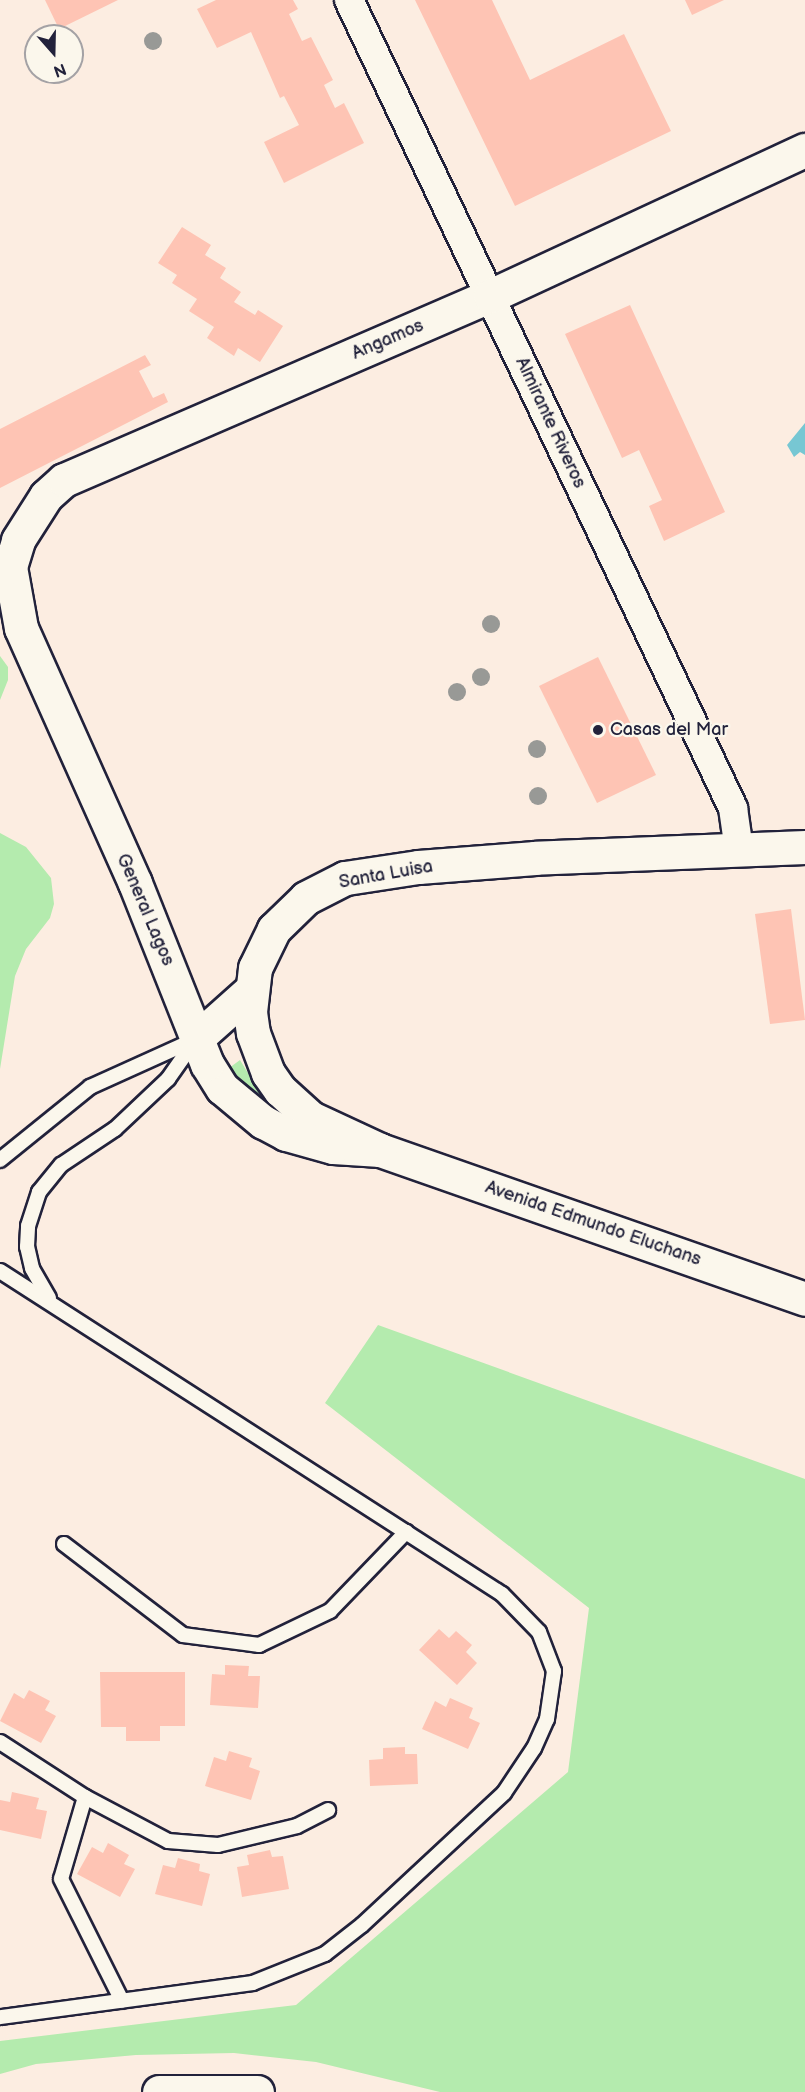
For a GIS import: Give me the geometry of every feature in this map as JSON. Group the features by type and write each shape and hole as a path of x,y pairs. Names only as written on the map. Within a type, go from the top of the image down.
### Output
{"main road":[{"name":"Angamos","path":"10,567 31,516 64,480 490,296 805,150"},
{"name":"General Lagos","path":"10,567 21,628 135,883 195,1039 222,1088 262,1122 286,1134 333,1147 380,1150"},
{"name":"Santa Luisa","path":"380,1150 311,1118 280,1090 268,1073 253,1033 251,990 263,948 289,912 306,898 345,878 418,867 535,858 805,847"},
{"path":"195,1039 251,990"},
{"name":"Avenida Edmundo Eluchans","path":"380,1150 805,1299"},
{"path":"159,2092 257,2092"}],"street":[{"name":"Almirante Riveros","path":"349,0 733,808 739,850"}],"lane":[{"path":"0,1160 90,1087 195,1039"},
{"path":"54,1304 36,1278 27,1247 30,1217 39,1192 61,1165 115,1129 168,1079 195,1039"},
{"path":"0,1271 502,1594 539,1632 554,1671 554,1693 534,1748 504,1793 362,1925 325,1954 253,1983 0,2017"},
{"path":"64,1544 183,1635 258,1645 330,1611 406,1532"},
{"path":"0,1742 85,1797 168,1841 218,1845 297,1826 328,1810"},
{"path":"85,1797 61,1879 123,2001"}],"green space":[{"path":"0,656 8,667 8,680 0,700"},
{"path":"0,833 26,847 51,878 54,904 50,918 26,949 15,976 0,1069"},
{"path":"240,1060 256,1086 291,1115 248,1091 225,1071"},
{"path":"378,1325 805,1479 805,2092 440,2092 316,2062 234,2053 136,2055 36,2064 0,2074 0,2041 296,2005 568,1772 589,1608 325,1403"}],"water":[{"path":"805,423 805,455 800,452 794,457 787,445"}],"building":[{"path":"45,0 118,0 69,24 57,24"},
{"path":"216,0 293,0 298,9 289,14 302,41 311,37 333,80 324,85 335,108 344,103 364,143 284,183 264,142 299,125 284,96 280,98 251,32 217,48 197,9"},
{"path":"415,0 492,0 530,80 624,34 671,131 515,206"},
{"path":"685,0 724,0 692,15"},
{"path":"182,227 211,245 205,255 226,268 220,278 241,292 234,302 255,315 258,310 283,326 260,362 238,348 234,356 207,338 214,327 189,311 197,299 172,283 177,275 158,263"},
{"path":"630,305 725,512 664,541 649,506 662,500 639,450 622,458 565,334"},
{"path":"145,355 151,365 139,371 153,398 164,393 168,402 0,488 0,429"},
{"name":"Casas del Mar","path":"598,657 656,775 597,803 539,686"},
{"path":"791,909 805,1020 770,1024 755,914"},
{"path":"439,1629 449,1638 456,1631 472,1645 466,1652 477,1663 457,1685 419,1650"},
{"path":"225,1665 249,1666 248,1676 260,1676 258,1708 210,1705 212,1674 225,1675"},
{"path":"100,1672 185,1672 185,1726 160,1726 160,1741 126,1741 126,1727 101,1727"},
{"path":"29,1690 50,1701 45,1710 56,1716 41,1743 0,1721 14,1693 24,1699"},
{"path":"450,1698 473,1708 469,1718 480,1723 468,1749 422,1729 435,1701 446,1707"},
{"path":"405,1747 405,1754 417,1754 418,1784 370,1786 369,1760 383,1759 383,1748"},
{"path":"229,1751 252,1758 249,1767 260,1771 251,1800 205,1786 214,1757 226,1761"},
{"path":"12,1792 39,1798 36,1809 47,1811 41,1839 0,1830 0,1800 10,1802"},
{"path":"108,1843 129,1855 124,1864 135,1869 120,1897 77,1874 92,1847 103,1853"},
{"path":"270,1850 272,1857 283,1856 289,1889 242,1897 237,1867 249,1865 247,1855"},
{"path":"178,1858 200,1864 199,1871 210,1874 202,1906 155,1894 163,1865 175,1868"}],"place":[{"name":"Casas del Mar","path":"598,730"}]}
